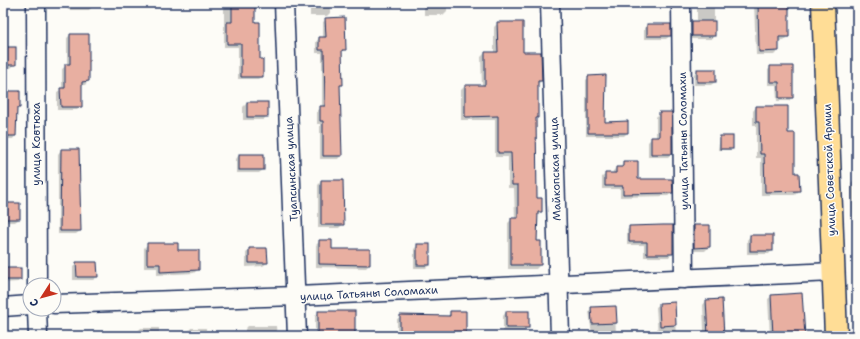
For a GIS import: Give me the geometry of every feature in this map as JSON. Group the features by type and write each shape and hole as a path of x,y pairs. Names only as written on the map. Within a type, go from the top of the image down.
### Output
{"main road":[{"name":"улица Советской Армии","path":"823,3 836,336"}],"street":[{"name":"улица Ковтюха","path":"36,3 37,277"},
{"name":"Туапсинская улица","path":"284,3 297,296 297,336"},
{"name":"Майкопская улица","path":"550,3 560,336"},
{"name":"улица Татьяны Соломахи","path":"681,3 684,278"},
{"name":"улица Татьяны Соломахи","path":"62,304 297,296 833,272"},
{"path":"3,307 22,306"},
{"path":"37,317 38,336"}],"building":[{"path":"758,3 789,3 789,37 779,37 779,51 759,52"},
{"path":"232,4 255,4 255,22 260,22 260,59 263,59 263,77 241,77 241,44 227,44 227,22 232,22"},
{"path":"345,17 346,50 342,50 343,85 340,85 342,156 323,156 323,121 320,121 320,106 325,106 324,50 319,50 319,37 326,37 325,18"},
{"path":"692,21 715,21 715,36 692,36"},
{"path":"497,22 523,22 523,52 541,52 542,81 538,81 538,118 536,118 537,198 542,198 542,212 538,212 537,241 541,241 541,265 511,265 511,218 518,218 518,185 512,185 511,153 498,153 498,116 465,117 465,85 485,85 485,52 498,52"},
{"path":"647,24 671,24 671,36 647,36"},
{"path":"70,34 89,34 89,81 82,82 82,107 61,107 60,88 65,88 65,64 70,64"},
{"path":"3,47 16,47 16,65 3,65"},
{"path":"770,66 793,66 793,98 779,98 779,82 770,82"},
{"path":"697,69 716,69 716,82 697,82"},
{"path":"606,75 605,122 628,121 628,133 588,133 588,76"},
{"path":"3,91 20,91 20,108 17,108 16,136 3,136"},
{"path":"247,102 268,102 268,117 247,117"},
{"path":"756,106 788,106 788,133 795,133 795,173 799,173 800,191 765,192 764,154 760,154 759,122 756,122"},
{"path":"659,112 672,112 672,154 651,154 651,137 659,137"},
{"path":"720,136 733,136 733,149 720,149"},
{"path":"61,149 79,149 81,231 60,231"},
{"path":"239,154 264,154 264,170 239,170"},
{"path":"623,161 638,161 638,179 672,179 673,193 623,194 623,186 605,186 605,173 616,173 616,167 623,167"},
{"path":"321,180 343,180 344,225 321,225"},
{"path":"3,203 20,203 20,219 3,219"},
{"path":"673,225 673,254 647,254 647,242 629,242 629,226"},
{"path":"694,225 710,225 710,247 694,248"},
{"path":"750,235 773,235 773,251 750,251"},
{"path":"319,240 332,240 332,249 370,249 370,265 319,264"},
{"path":"147,243 178,243 178,250 199,250 199,270 160,272 160,264 147,264"},
{"path":"417,244 430,244 430,265 417,265"},
{"path":"249,248 267,248 268,263 249,263"},
{"path":"76,262 97,262 98,277 77,277"},
{"path":"3,268 21,268 21,280 3,280"},
{"path":"802,293 805,336 773,336 771,295"},
{"path":"722,299 724,336 708,336 706,300"},
{"path":"675,302 676,325 660,326 659,303"},
{"path":"616,306 617,323 592,324 591,307"},
{"path":"318,311 355,311 355,336 318,336"},
{"path":"450,311 466,311 466,336 400,336 400,315 450,316"},
{"path":"506,311 529,311 529,328 506,328"}]}
